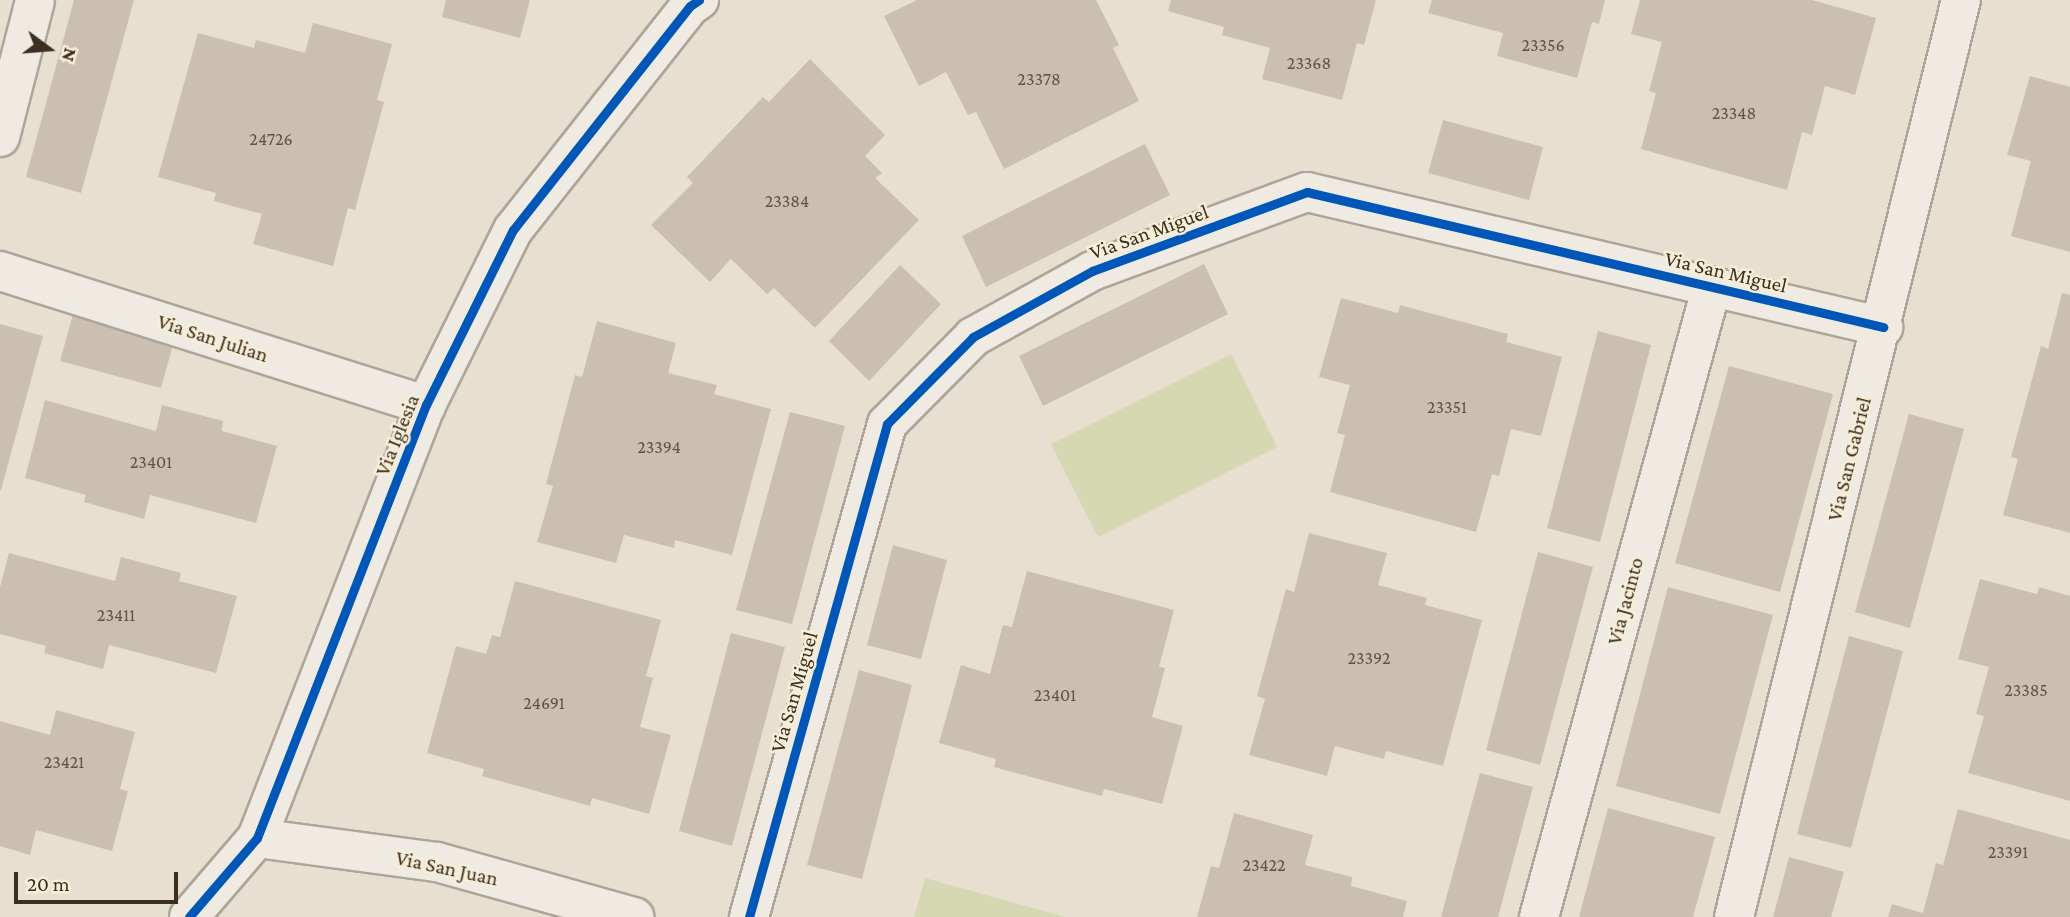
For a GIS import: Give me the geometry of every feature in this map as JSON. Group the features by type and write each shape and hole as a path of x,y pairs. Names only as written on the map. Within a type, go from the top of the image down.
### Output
{"street":[{"name":"Via Iglesia","path":"189,917 257,838 426,405 513,230 690,6 699,0"},
{"name":"Via San Gabriel","path":"1734,917 1961,0"},
{"path":"0,137 35,1"},
{"name":"Via San Miguel","path":"749,917 887,424 974,337 1091,271 1307,192 1882,327"},
{"name":"Via San Julian","path":"0,271 426,405"},
{"name":"Via Jacinto","path":"1539,917 1712,286"},
{"name":"Via San Juan","path":"257,838 437,862 634,917"}],"green space":[{"path":"1231,354 1277,447 1098,537 1051,444"},
{"path":"925,878 1065,917 914,917"}],"building":[{"path":"74,0 134,0 81,193 26,177"},
{"path":"446,0 530,0 520,38 442,17"},
{"path":"917,0 1096,0 1119,45 1113,48 1139,101 1004,169 976,112 968,115 946,72 919,86 884,16"},
{"path":"1171,0 1376,0 1364,45 1357,43 1342,100 1262,79 1270,48 1222,35 1224,27 1168,11"},
{"path":"1432,0 1605,0 1599,24 1592,22 1577,78 1497,56 1503,33 1428,13"},
{"path":"1640,0 1812,0 1876,18 1855,95 1825,86 1812,135 1802,132 1787,190 1641,149 1656,93 1649,91 1662,42 1631,34"},
{"path":"313,23 392,44 377,100 384,102 355,210 348,208 333,266 253,244 262,214 214,201 216,193 158,177 198,33 254,48 256,40 305,53"},
{"path":"810,59 885,135 865,156 882,173 875,178 919,220 815,328 774,288 767,294 731,259 710,282 651,225 693,183 687,177 763,97 769,102"},
{"path":"2030,76 2070,87 2070,252 2011,236 2031,161 2007,155"},
{"path":"1443,120 1543,147 1529,200 1428,173"},
{"path":"1145,144 1170,195 986,287 962,236"},
{"path":"1204,264 1228,314 1043,406 1019,356"},
{"path":"900,265 941,304 869,381 829,341"},
{"path":"2062,293 2070,295 2070,533 2003,515 2018,459 2011,457 2041,346 2048,349"},
{"path":"1341,298 1398,313 1400,305 1508,334 1506,342 1562,357 1541,436 1511,429 1499,476 1492,474 1476,532 1330,492 1345,435 1337,433 1350,385 1319,377"},
{"path":"75,307 176,334 161,388 60,361"},
{"path":"597,321 676,343 668,373 717,385 714,394 771,409 732,555 675,540 674,548 624,535 616,563 537,542 553,486 546,484 575,375 582,377"},
{"path":"0,324 43,336 1,490 0,490"},
{"path":"1598,331 1651,345 1600,542 1547,528"},
{"path":"1729,366 1833,394 1780,592 1675,563"},
{"path":"45,400 156,431 162,405 223,421 222,431 277,446 256,523 150,495 144,519 84,502 86,495 25,478"},
{"path":"790,412 845,426 792,624 736,610"},
{"path":"1909,414 1964,429 1910,628 1855,612"},
{"path":"1309,533 1387,553 1378,585 1427,598 1425,605 1482,620 1443,766 1386,751 1384,759 1335,746 1327,776 1249,755 1265,699 1257,696 1286,589 1294,592"},
{"path":"893,545 947,560 921,659 867,645"},
{"path":"1538,552 1593,567 1540,765 1486,750"},
{"path":"9,553 115,581 121,557 181,573 179,581 237,596 216,673 109,645 103,669 44,653 46,646 0,634 0,587"},
{"path":"1027,571 1174,610 1159,667 1165,668 1152,717 1183,726 1162,804 1104,789 1102,796 994,767 996,759 939,743 961,665 990,674 1003,625 1012,627"},
{"path":"1980,579 2037,594 2039,587 2070,596 2070,801 1968,773 1984,716 1976,714 1989,667 1958,659"},
{"path":"515,581 661,620 646,676 653,678 640,727 671,735 649,814 592,798 590,806 482,776 484,769 427,753 456,646 486,654 492,635 500,637"},
{"path":"1668,587 1773,615 1720,814 1616,786"},
{"path":"731,633 785,647 732,846 679,831"},
{"path":"1849,636 1903,651 1851,848 1797,834"},
{"path":"859,670 912,685 862,879 807,865"},
{"path":"56,710 135,732 120,789 128,791 112,851 36,830 30,855 0,846 0,721 50,735"},
{"path":"1480,773 1533,787 1498,917 1441,917"},
{"path":"1608,808 1715,837 1693,917 1579,917"},
{"path":"1958,809 2070,840 2070,917 1888,917 1892,904 1923,913 1936,863 1943,865"},
{"path":"1234,813 1313,835 1305,865 1352,877 1351,886 1407,901 1403,917 1197,917 1211,866 1219,868"},
{"path":"1789,857 1844,872 1831,917 1773,917"}],"cycle path":[{"path":"189,917 257,838 426,405 513,230 690,6 699,0"},
{"path":"749,917 887,424 973,337 1092,271 1307,192 1883,327"}]}
